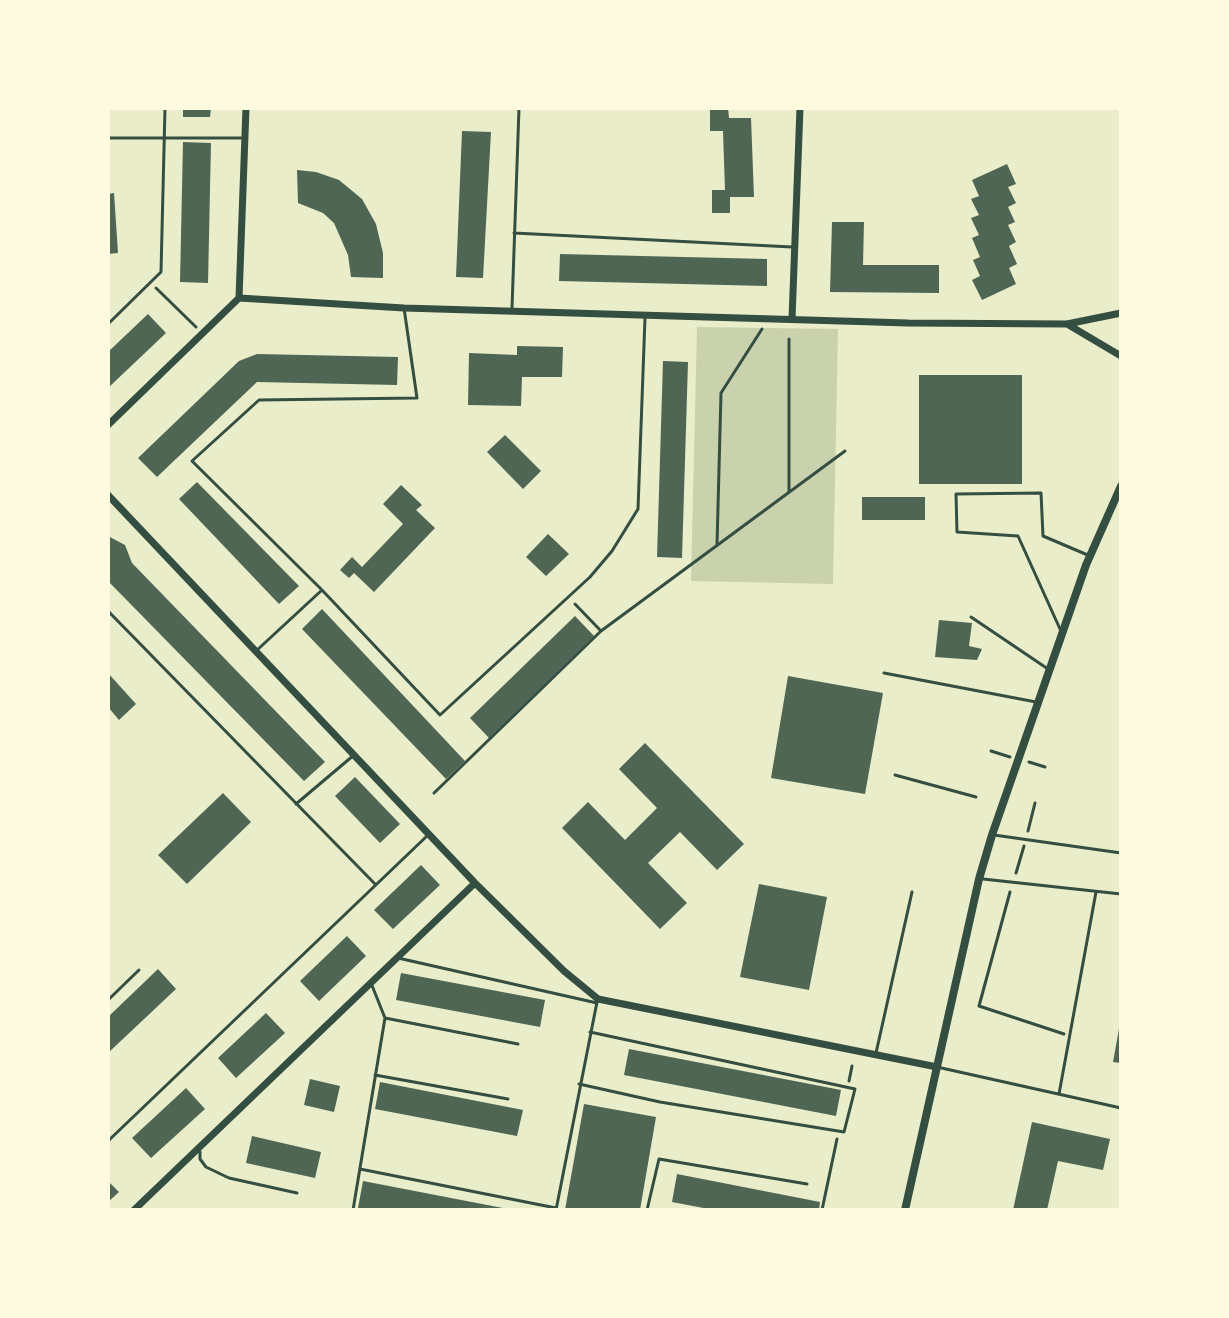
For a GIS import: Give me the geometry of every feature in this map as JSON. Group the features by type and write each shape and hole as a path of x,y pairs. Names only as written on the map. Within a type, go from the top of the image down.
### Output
{"main road":[{"path":"905,1210 979,879 992,835 1061,631 1121,486"}],"street":[{"path":"108,425 239,298 246,108"},
{"path":"792,319 800,108"},
{"path":"239,298 404,308 908,323 1067,324 1121,313"},
{"path":"1067,324 1121,356"},
{"path":"108,495 475,883 597,1001 653,1008 937,1067"},
{"path":"134,1210 475,883"}],"lane":[{"path":"108,324 161,272 165,108"},
{"path":"512,312 519,108"},
{"path":"108,138 245,138"},
{"path":"514,233 796,247"},
{"path":"404,308 417,398 259,400 192,461 322,590 440,715 569,597 612,551 638,509 645,314"},
{"path":"1061,631 1018,536 957,532 956,494 1041,493 1043,536 1090,556"},
{"path":"256,651 322,590"},
{"path":"108,611 375,884"},
{"path":"971,617 1048,669"},
{"path":"884,673 1036,702"},
{"path":"296,804 355,754"},
{"path":"108,1141 430,833"},
{"path":"992,835 1121,853"},
{"path":"979,879 1121,894"},
{"path":"875,1055 912,892"},
{"path":"1059,1094 1096,892"},
{"path":"360,1169 556,1209 597,1001 398,958"},
{"path":"108,1000 139,970"},
{"path":"353,1210 385,1018 371,983"},
{"path":"385,1018 518,1044"},
{"path":"579,1084 660,1102 844,1132 855,1089 590,1032"},
{"path":"937,1067 1121,1108"},
{"path":"375,1075 508,1099"},
{"path":"199,1148 200,1159 206,1167 229,1178 297,1193"},
{"path":"647,1210 659,1159 807,1184"}],"path":[{"path":"150,283 203,334"},
{"path":"717,546 721,393 762,328 764,318"},
{"path":"789,339 789,492"},
{"path":"434,793 601,631 845,451"},
{"path":"569,597 601,631"},
{"path":"895,775 976,797"},
{"path":"1035,803 979,1006 1069,1035"}],"green space":[{"path":"697,327 838,329 833,584 691,581"}],"building":[{"path":"183,108 211,108 210,117 183,117"},
{"path":"710,108 728,108 729,118 751,118 754,197 730,197 730,213 712,213 712,190 725,190 723,131 710,131"},
{"path":"462,131 491,132 483,278 456,277"},
{"path":"183,142 211,143 208,283 180,282"},
{"path":"1007,164 1016,184 1008,187 1016,203 1008,207 1015,222 1008,225 1016,242 1009,246 1017,264 1009,268 1016,284 982,300 972,280 980,276 973,260 980,257 972,238 979,235 971,218 979,215 971,199 979,196 972,180"},
{"path":"297,170 316,172 339,180 362,199 376,224 383,253 383,278 351,277 348,255 334,223 323,213 298,203"},
{"path":"114,193 118,253 108,254 108,194"},
{"path":"832,222 864,222 863,265 939,265 939,293 830,292"},
{"path":"560,254 767,259 767,286 559,281"},
{"path":"148,314 166,333 108,388 108,352"},
{"path":"517,346 563,347 562,377 522,377 521,406 468,405 469,353 517,355"},
{"path":"257,354 398,357 397,385 257,382 157,477 138,458 239,361"},
{"path":"663,361 688,362 682,558 657,557"},
{"path":"919,375 1022,375 1022,484 919,484"},
{"path":"505,435 541,471 523,489 487,452"},
{"path":"197,482 299,586 279,604 179,499"},
{"path":"401,485 422,505 416,510 435,528 374,592 354,573 349,578 340,570 352,557 362,567 403,524 383,504"},
{"path":"862,497 925,497 925,520 862,520"},
{"path":"548,534 569,554 546,576 526,557"},
{"path":"108,536 125,545 132,563 325,762 304,781 108,581"},
{"path":"322,609 465,761 446,779 302,629"},
{"path":"575,616 594,636 489,738 470,718"},
{"path":"939,620 972,623 969,646 982,649 977,660 935,657"},
{"path":"108,673 136,704 119,720 108,707"},
{"path":"788,676 883,693 865,794 771,778"},
{"path":"645,743 744,844 717,870 680,832 648,863 687,903 660,929 562,828 588,802 625,840 657,808 619,769"},
{"path":"355,777 400,824 380,843 335,796"},
{"path":"223,793 251,822 187,884 158,855"},
{"path":"421,865 440,885 393,929 374,910"},
{"path":"759,884 827,897 809,990 740,977"},
{"path":"347,936 366,956 319,1001 300,981"},
{"path":"158,969 176,989 108,1053 108,1017"},
{"path":"401,973 545,1000 540,1027 396,1000"},
{"path":"266,1013 285,1033 236,1078 218,1058"},
{"path":"1121,1029 1121,1063 1113,1062"},
{"path":"629,1049 841,1090 836,1116 624,1075"},
{"path":"310,1079 340,1086 334,1112 304,1105"},
{"path":"380,1082 523,1110 517,1136 375,1109"},
{"path":"186,1088 205,1109 151,1158 132,1138"},
{"path":"584,1104 656,1117 640,1210 565,1210"},
{"path":"1032,1122 1110,1139 1103,1170 1058,1161 1047,1210 1013,1210"},
{"path":"252,1136 321,1152 315,1178 246,1163"},
{"path":"677,1174 820,1202 819,1210 714,1210 672,1202"},
{"path":"108,1181 119,1192 108,1202"},
{"path":"363,1181 508,1209 508,1210 358,1208"}]}
